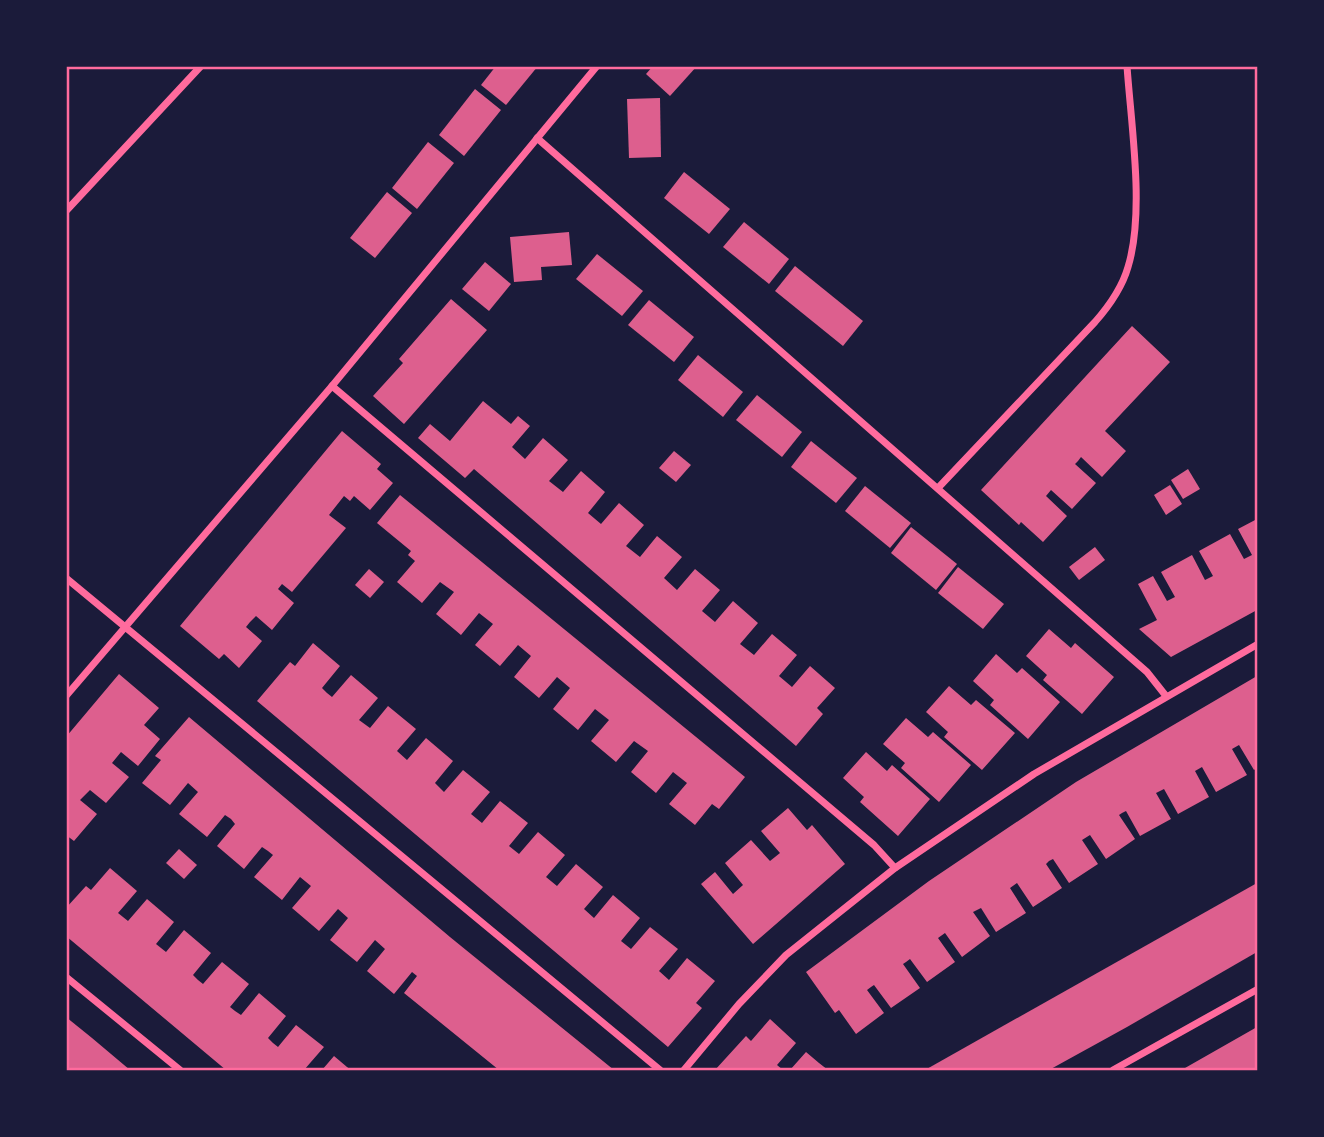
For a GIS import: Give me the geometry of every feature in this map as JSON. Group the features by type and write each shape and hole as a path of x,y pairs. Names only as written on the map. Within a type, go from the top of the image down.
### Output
{"street":[{"path":"66,211 201,66"},
{"path":"66,696 332,386 597,66"},
{"path":"938,488 1095,322 1121,286 1128,267 1136,223 1127,66"},
{"path":"537,138 1147,672 1166,696"},
{"path":"332,386 874,845 895,868"},
{"path":"66,578 660,1070"},
{"path":"684,1070 739,1004 778,963 895,868 1034,774 1258,643"},
{"path":"66,977 180,1070"},
{"path":"1114,1070 1258,989"}],"building":[{"path":"496,66 538,66 506,105 481,85"},
{"path":"653,66 697,66 670,96 646,74"},
{"path":"475,89 501,110 464,156 439,135"},
{"path":"660,98 661,157 629,158 627,99"},
{"path":"428,142 454,163 417,209 392,188"},
{"path":"684,172 730,209 709,234 664,198"},
{"path":"387,192 412,213 375,258 350,238"},
{"path":"744,222 789,259 769,284 723,247"},
{"path":"569,232 572,265 541,267 542,280 514,282 510,237"},
{"path":"597,254 643,291 622,316 576,279"},
{"path":"485,262 511,284 489,311 462,289"},
{"path":"795,266 863,321 843,346 775,291"},
{"path":"451,299 487,330 404,424 373,396 403,363 399,359"},
{"path":"649,300 694,337 674,362 628,325"},
{"path":"1132,326 1170,362 1105,431 1126,451 1102,477 1081,457 1075,464 1096,483 1072,509 1051,490 1046,496 1067,516 1043,542 1021,522 1019,525 981,490"},
{"path":"698,355 743,392 723,417 678,380"},
{"path":"757,395 802,432 782,457 736,420"},
{"path":"483,401 511,424 518,416 530,426 512,447 525,459 543,438 568,460 549,481 563,492 581,471 605,492 588,513 601,524 619,503 644,525 626,546 640,557 657,536 682,557 664,578 677,590 695,569 720,590 702,611 715,622 733,601 758,623 740,644 754,655 772,634 797,655 779,676 792,687 810,666 835,688 817,708 823,714 796,746 474,469 465,478 418,438 430,424 450,441"},
{"path":"342,431 381,464 377,469 393,483 370,510 354,496 350,501 344,496 329,515 346,528 292,592 282,584 278,589 294,603 272,630 256,616 250,622 246,627 262,641 239,668 224,654 219,659 180,626"},
{"path":"811,441 857,478 836,503 791,467"},
{"path":"674,451 691,465 676,482 659,468"},
{"path":"1188,469 1200,489 1183,499 1171,480"},
{"path":"1170,485 1182,504 1166,515 1154,495"},
{"path":"865,486 911,523 890,548 845,511"},
{"path":"400,495 745,777 719,809 712,804 695,825 669,804 687,783 673,772 656,793 631,772 648,751 634,741 616,762 591,741 609,720 595,709 578,730 553,709 570,688 557,677 539,698 514,677 531,656 518,645 500,666 475,645 493,624 479,613 461,635 436,614 454,592 440,582 422,603 397,582 415,561 408,555 411,551 377,523"},
{"path":"1257,519 1257,610 1171,657 1139,629 1157,620 1138,584 1153,576 1167,601 1175,597 1161,572 1192,555 1205,580 1213,576 1199,551 1230,534 1244,559 1252,555 1238,529"},
{"path":"911,527 957,564 936,590 891,553"},
{"path":"1095,547 1105,560 1079,580 1069,567"},
{"path":"958,567 1004,604 983,629 938,593"},
{"path":"369,569 384,582 370,598 355,585"},
{"path":"1049,629 1071,648 1075,643 1114,677 1082,714 1043,680 1047,675 1026,656"},
{"path":"313,643 340,666 322,688 327,693 332,697 351,675 378,698 359,720 370,728 388,706 416,729 397,751 407,760 426,738 453,761 435,783 444,792 463,770 490,792 471,814 482,823 500,801 528,823 509,846 519,854 538,832 565,855 546,877 557,886 576,864 603,887 584,909 594,918 613,895 640,918 621,941 631,949 650,927 678,949 659,971 669,980 687,958 715,981 696,1003 702,1008 668,1047 257,701 290,662 295,666"},
{"path":"996,654 1017,673 1022,668 1060,702 1028,739 990,705 994,700 973,681"},
{"path":"119,674 159,708 144,725 160,739 138,766 121,752 112,763 129,777 106,803 90,790 80,800 97,814 74,841 66,835 66,737"},
{"path":"1257,676 1257,768 1254,770 1239,745 1232,749 1247,775 1216,792 1202,767 1195,771 1209,797 1178,814 1164,789 1156,793 1171,819 1140,836 1126,811 1122,813 1119,815 1135,839 1106,859 1090,835 1082,840 1098,864 1069,883 1053,859 1049,861 1046,864 1062,888 1033,907 1017,883 1010,888 1026,913 996,932 981,908 973,912 990,936 962,957 945,933 938,938 955,962 927,982 910,959 903,964 920,988 891,1008 874,985 871,987 867,990 884,1013 856,1034 839,1010 835,1013 806,972 929,881 1076,782"},
{"path":"949,686 971,705 976,700 1015,733 982,770 944,737 948,732 926,712"},
{"path":"189,717 450,937 614,1070 499,1070 404,993 417,976 412,972 394,994 367,971 385,949 375,940 357,962 330,940 348,918 338,909 319,931 292,908 311,886 300,877 282,900 254,877 273,855 262,847 244,869 217,846 235,824 231,819 225,815 207,837 179,814 198,792 188,783 170,805 142,783 161,760 155,756"},
{"path":"906,718 928,737 933,732 971,765 939,802 901,768 905,763 883,744"},
{"path":"866,752 887,771 892,765 930,799 898,836 860,802 864,797 843,778"},
{"path":"788,808 807,830 812,825 845,864 753,944 701,884 715,872 733,894 743,885 725,863 751,840 770,861 780,853 761,831"},
{"path":"179,849 197,865 184,879 166,863"},
{"path":"110,868 137,891 118,913 128,921 147,899 174,922 156,944 166,952 184,930 211,953 193,975 198,980 203,984 222,962 249,984 230,1007 241,1015 259,993 286,1016 268,1038 273,1043 278,1047 296,1025 324,1047 304,1070 226,1070 66,936 66,908 86,886 91,890"},
{"path":"1257,883 1257,952 1127,1027 1049,1070 925,1070"},
{"path":"66,1017 92,1038 130,1070 66,1070"},
{"path":"770,1019 796,1043 777,1065 783,1070 715,1070 746,1036 751,1041"},
{"path":"1257,1027 1257,1070 1180,1070 1185,1068"},
{"path":"806,1052 819,1063 828,1070 790,1070"},
{"path":"334,1056 347,1067 351,1070 322,1070"}]}
